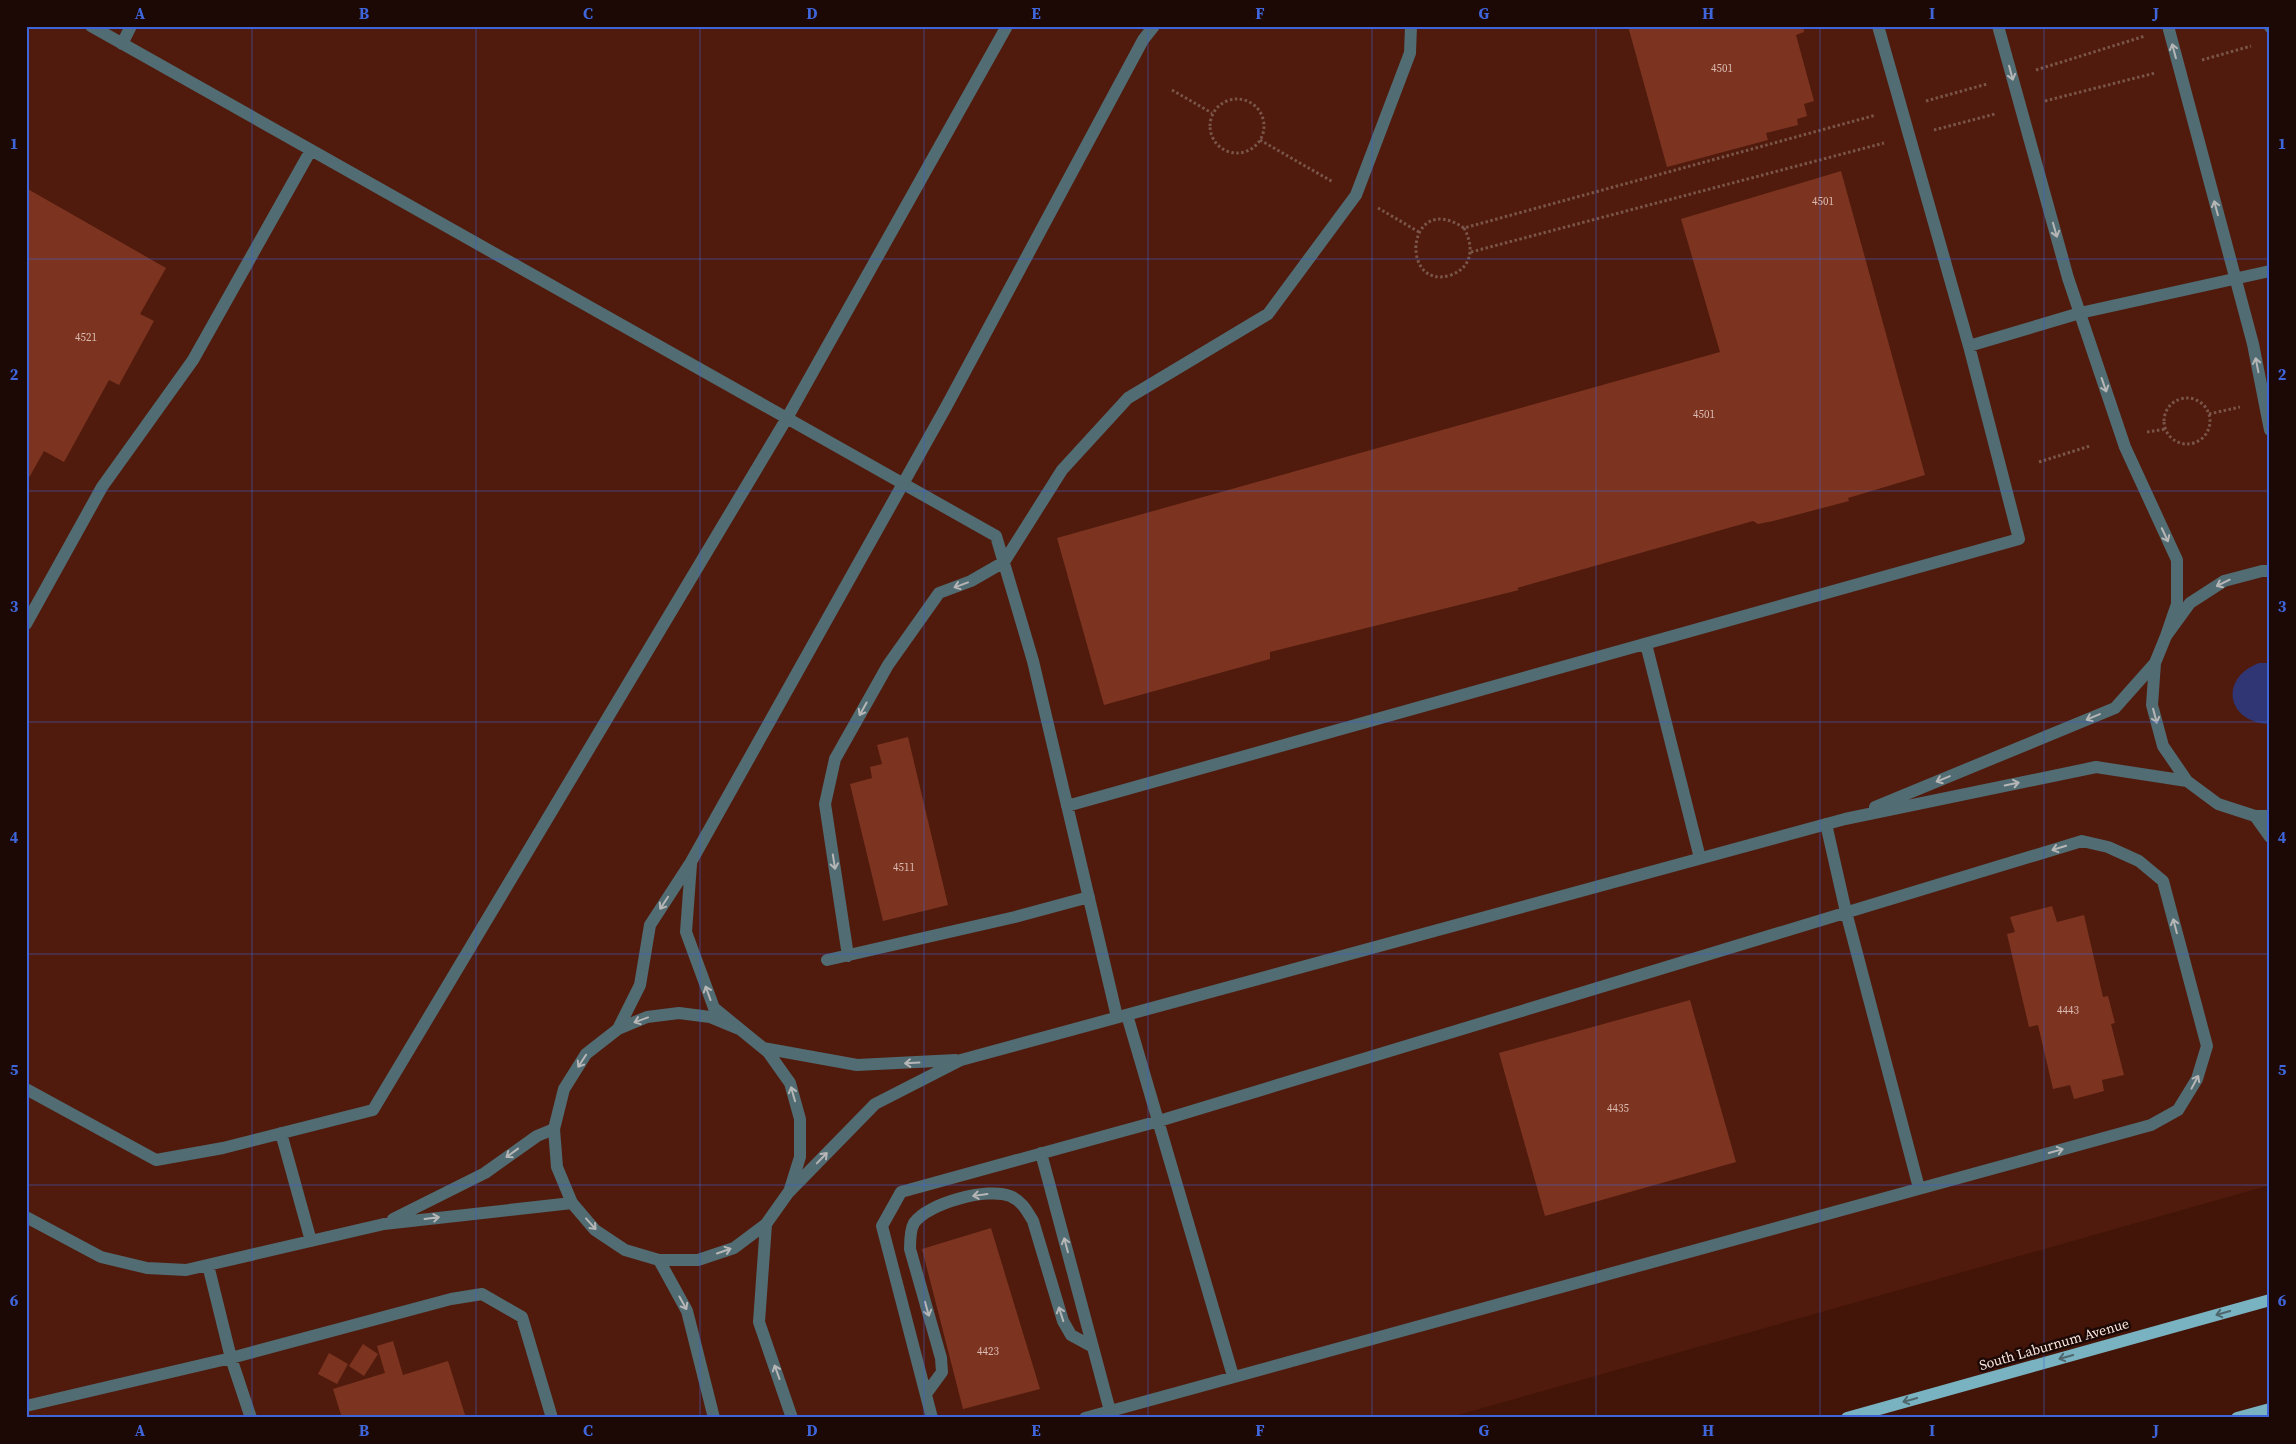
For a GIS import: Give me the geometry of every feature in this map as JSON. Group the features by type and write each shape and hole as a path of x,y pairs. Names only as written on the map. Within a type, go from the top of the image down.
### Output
{"main road":[{"name":"South Laburnum Avenue","path":"1847,1418 2270,1300"},
{"path":"2237,1418 2270,1409"}],"street":[{"path":"91,26 996,536 1034,661 1089,897 1122,1016 1159,1121 1233,1376"},
{"path":"122,44 131,26"},
{"path":"26,1089 156,1160 223,1148 373,1110 786,418 1007,26"},
{"path":"618,1029 640,984 650,925 691,862 903,483 1143,40 1154,26"},
{"path":"848,956 825,804 834,759 888,665 939,593 971,581 1004,562 1062,470 1128,398 1268,314 1356,195 1410,53 1411,26"},
{"path":"1067,806 2019,539 1969,346 1878,26"},
{"path":"1998,26 2068,278 2125,447 2177,560 2176,604 2155,663 2152,705 2163,746 2187,781 2218,804 2255,816 2270,816"},
{"path":"2168,27 2253,344 2270,430"},
{"path":"26,624 102,487 193,360 311,150"},
{"path":"1969,346 2080,313 2270,271"},
{"path":"2166,636 2190,603 2224,581 2262,570 2270,571"},
{"path":"1646,644 1700,858"},
{"path":"1845,819 2115,708 2155,663"},
{"path":"739,1029 710,1017 679,1013 647,1017 618,1029 586,1054 564,1089 554,1129 557,1167 572,1203 595,1230 625,1250 659,1260 698,1260 734,1248 766,1224 788,1193 875,1104 961,1060 1845,819 2096,767 2187,781"},
{"path":"2255,816 2270,837"},
{"path":"1826,824 1846,912 1919,1188"},
{"path":"932,1418 882,1226 901,1192 1159,1121 2082,841 2108,847 2139,861 2163,881 2208,1046 2197,1079 2178,1110 2151,1125 1085,1418"},
{"path":"691,862 686,932 714,1008 768,1052 790,1083 800,1119 800,1157 788,1193"},
{"path":"827,960 1016,917 1089,897"},
{"path":"762,1047 857,1066 961,1060"},
{"path":"384,1224 485,1173 537,1136 554,1129"},
{"path":"281,1133 311,1241"},
{"path":"1041,1153 1110,1410"},
{"path":"926,1394 942,1372 941,1358 910,1249 911,1234 913,1224 922,1214 930,1209 960,1199 999,1193 1011,1196 1026,1208 1033,1221 1063,1321 1071,1334 1093,1348"},
{"path":"26,1217 101,1257 147,1268 186,1270 384,1224 572,1203"},
{"path":"766,1224 759,1322 792,1418"},
{"path":"659,1260 687,1311 714,1418"},
{"path":"208,1265 231,1358 251,1418"},
{"path":"26,1406 231,1358 451,1299 482,1294 522,1316 552,1418"}],"path":[{"path":"1464,228 2013,78 2168,27"},
{"path":"1472,252 2261,43"},
{"path":"1172,90 1212,113"},
{"path":"1232,99 1244,100 1255,106 1262,116 1264,128 1260,140 1252,148 1241,153 1229,152 1218,147 1212,137 1209,125 1212,113 1221,104 1232,99"},
{"path":"1441,220 1454,221 1464,228 1470,239 1472,252 1467,264 1458,273 1446,277 1432,275 1422,268 1416,257 1415,244 1419,232 1429,223 1441,220"},
{"path":"2191,398 2201,402 2209,414 2208,429 2203,438 2194,443 2184,444 2174,440 2164,423 2166,413 2172,404 2181,399 2191,398"},
{"path":"2209,414 2242,407"},
{"path":"2145,432 2166,429"},
{"path":"2039,462 2090,446"}],"shaded area":[{"path":"26,26 2270,26 2270,1185 1447,1418 26,1418"},
{"path":"2259,663 2270,663 2269,724 2244,716 2236,708 2233,698 2233,688 2238,679 2246,670"}],"building":[{"path":"1628,26 1803,26 1804,32 1796,35 1814,101 1804,104 1807,116 1797,119 1798,125 1766,133 1768,140 1667,167"},
{"path":"1841,171 1925,475 1848,498 1849,501 1773,521 1758,524 1753,521 1517,588 1519,590 1270,652 1270,659 1104,705 1057,538 1720,352 1681,219"},
{"path":"26,188 166,268 140,314 154,321 119,385 109,380 64,462 44,451 26,483"},
{"path":"908,737 948,905 883,921 850,784 872,778 870,767 882,764 877,745"},
{"path":"2052,906 2057,922 2084,915 2103,997 2108,996 2115,1023 2111,1024 2124,1075 2102,1080 2104,1091 2074,1099 2070,1085 2053,1089 2038,1025 2029,1027 2007,934 2015,932 2010,917"},
{"path":"1690,1000 1736,1162 1545,1216 1499,1053"},
{"path":"991,1228 1040,1389 963,1409 922,1249"},
{"path":"393,1341 403,1375 448,1361 466,1418 342,1418 333,1389 385,1373 377,1346"},
{"path":"363,1344 378,1354 364,1376 349,1366"},
{"path":"329,1353 348,1364 337,1384 318,1374"}]}
